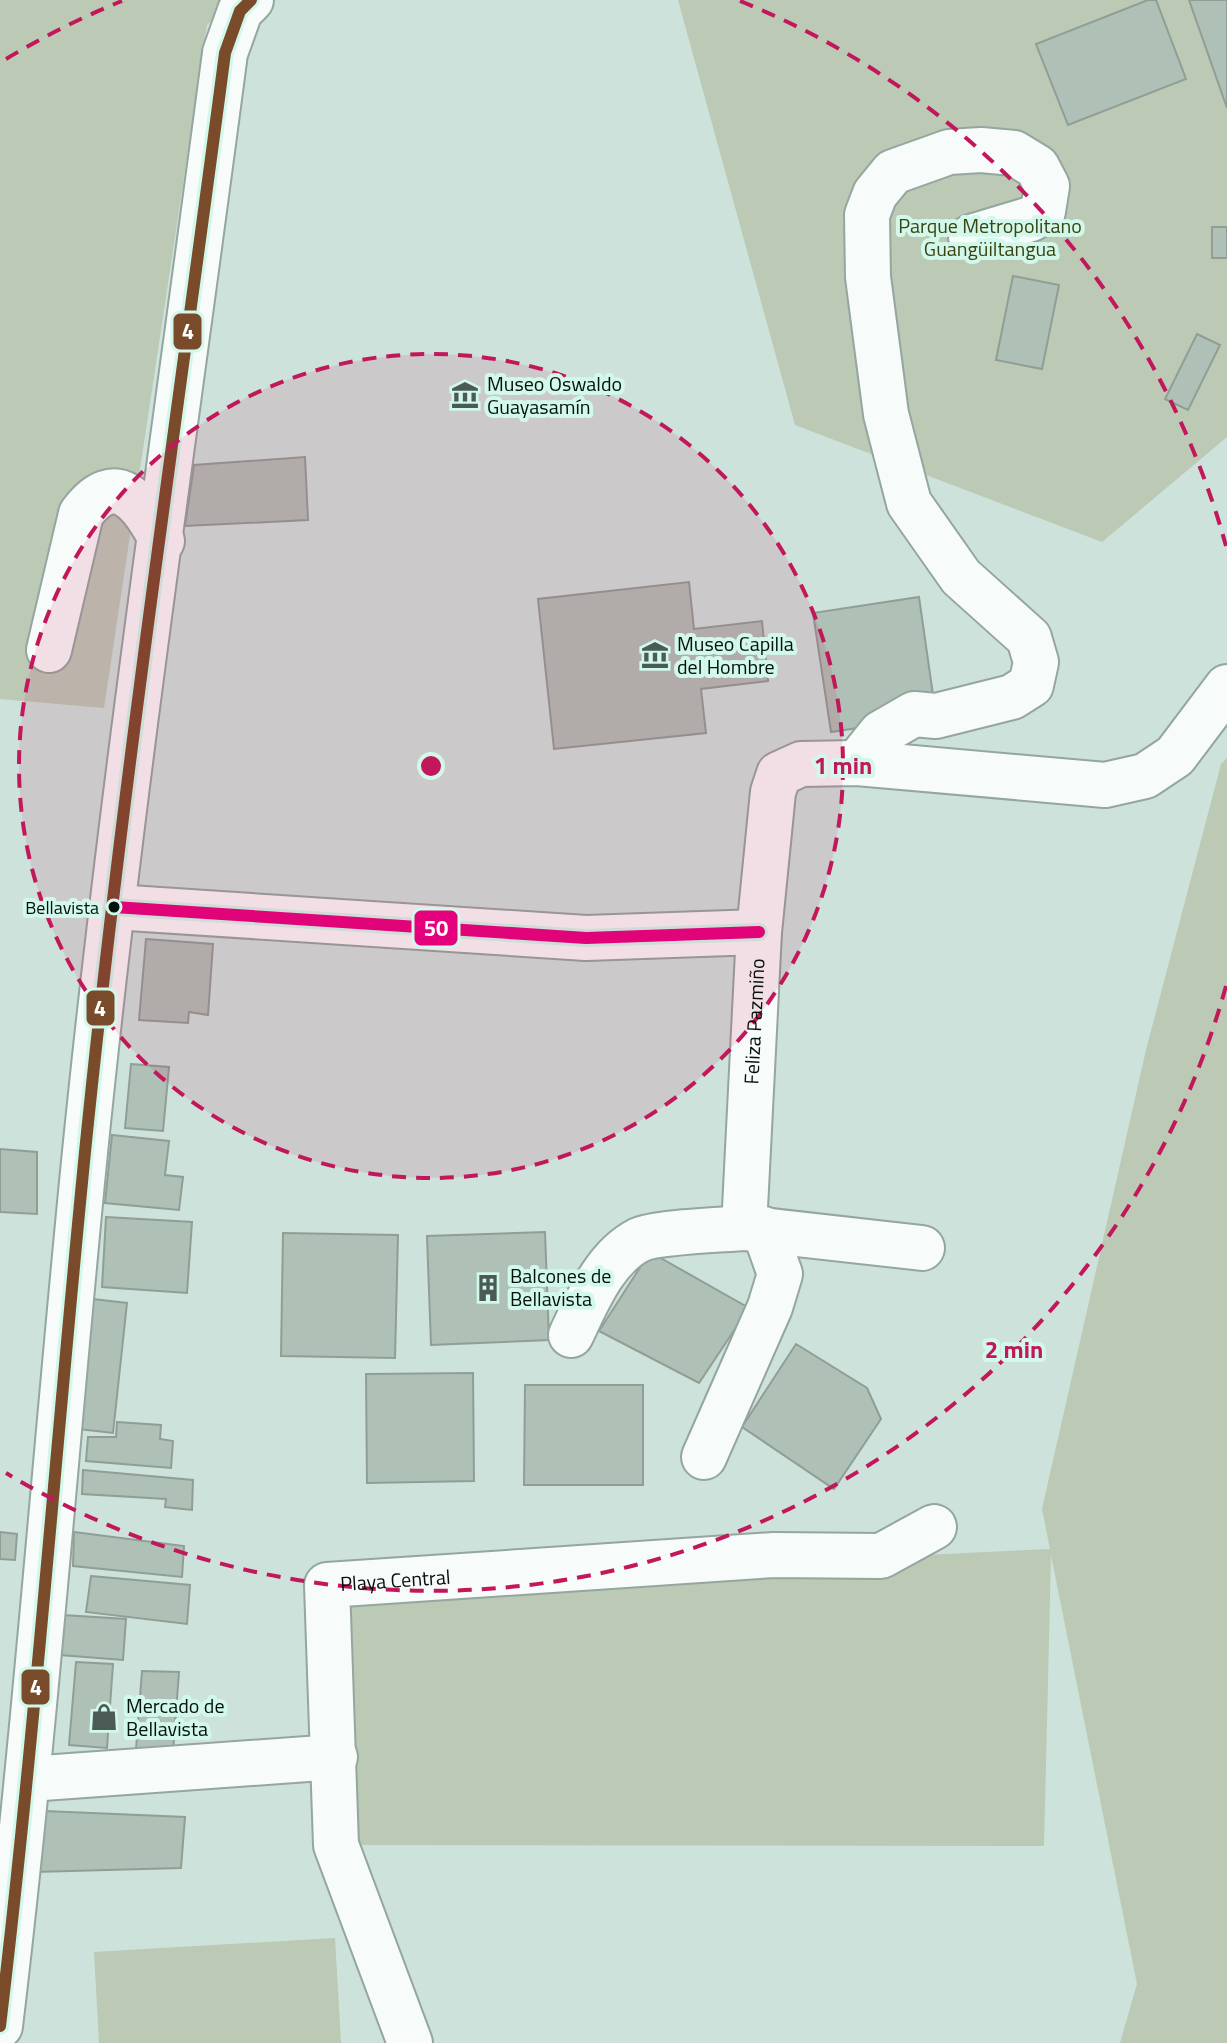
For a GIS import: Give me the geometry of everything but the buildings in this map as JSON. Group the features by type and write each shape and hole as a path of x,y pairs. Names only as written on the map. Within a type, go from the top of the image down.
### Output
{"street":[{"path":"0,2026 29,1779 86,1149 114,907 225,53 240,11 251,0"},
{"path":"857,763 881,733 914,714 936,716 1012,697 1031,685 1036,662 1029,638 961,577 909,503 886,414 868,277 867,215 875,194 893,172 949,152 1014,153 1037,167 1047,186 1043,211 1031,219 971,237"},
{"path":"49,650 81,514 90,502 103,493 118,491 132,497 148,514 162,541"},
{"name":"Feliza Pazmiño","path":"754,1228 759,932 773,792 779,774 801,764 857,763 1105,785 1145,776 1175,756 1227,687"},
{"path":"114,907 586,938 759,932"},
{"path":"704,1457 770,1307 780,1274 754,1228"},
{"path":"571,1335 592,1291 613,1262 640,1239 754,1228 922,1248"},
{"name":"Playa Central","path":"335,1757 327,1585 774,1555 881,1556 934,1527"},
{"path":"29,1779 335,1757 336,1845 410,2043"}],"green space":[{"path":"0,0 234,0 207,25 104,708 0,699"},
{"name":"Parque Metropolitano Guangüiltangua","path":"678,0 1227,0 1227,437 1102,542 795,425"},
{"path":"1227,758 1227,2043 1120,2043 1137,1984 1051,1555 1044,1846 336,1845 334,1583 1050,1549 1042,1509 1146,1050 1221,764"},
{"path":"335,1938 341,2043 99,2043 94,1952"}],"transit line":[{"name":"4","path":"0,2026 35,1698 85,1152 116,877 225,53 240,11 251,0"},
{"name":"50","path":"114,907 586,938 759,932"}],"place":[{"name":"Museo Oswaldo Guayasamín","path":"465,395"},
{"name":"Museo Capilla del Hombre","path":"655,655"},
{"name":"Bellavista","path":"114,907"},
{"name":"Balcones de Bellavista","path":"488,1288"},
{"name":"Mercado de Bellavista","path":"104,1717"}]}
